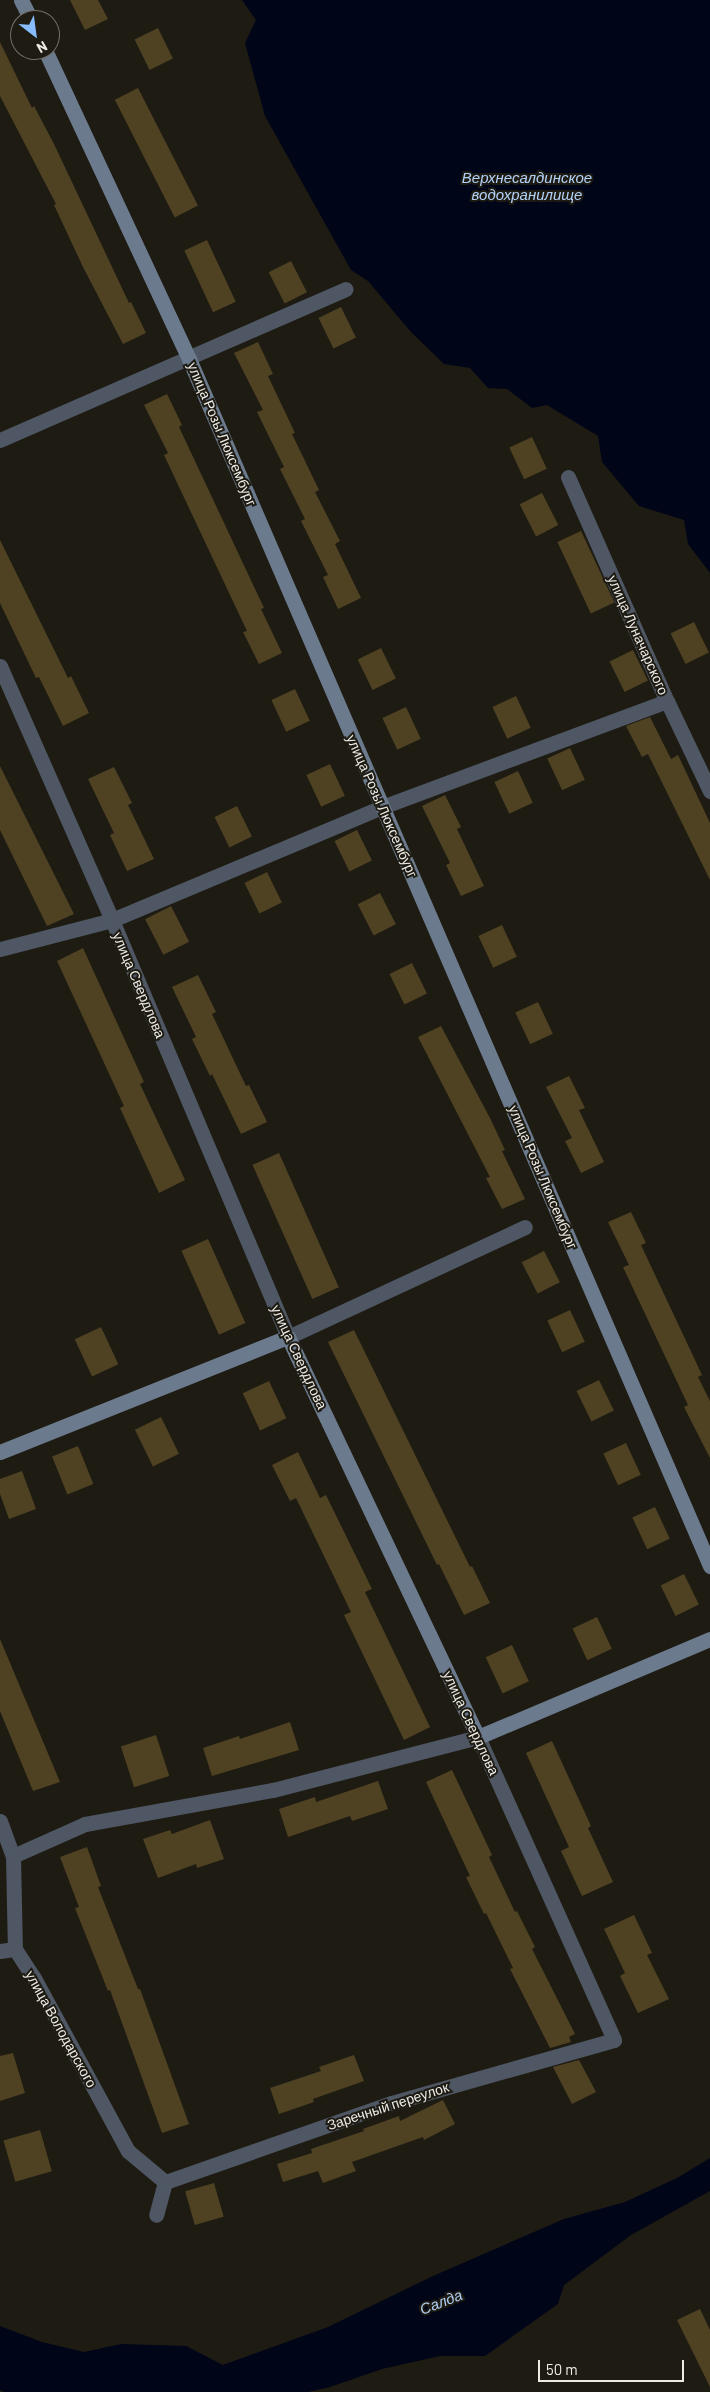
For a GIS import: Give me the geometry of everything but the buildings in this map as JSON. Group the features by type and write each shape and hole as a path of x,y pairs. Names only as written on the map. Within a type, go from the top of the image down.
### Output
{"street":[{"name":"улица Розы Люксембург","path":"50,60 189,359 710,1566"},
{"path":"0,440 345,290"},
{"name":"улица Луначарского","path":"568,477 667,702 710,791"},
{"name":"улица Свердлова","path":"0,666 112,920 288,1337 478,1737 614,2040"},
{"path":"0,949 112,920 382,807 667,702"},
{"path":"0,1452 288,1337 525,1227"},
{"path":"13,1856 85,1824 274,1790 478,1737 710,1639"},
{"name":"улица Володарского","path":"0,1822 13,1856 8,1950 34,1978 128,2151 165,2182"},
{"name":"Заречный переулок","path":"165,2182 392,2103 614,2040"},
{"path":"156,2214 165,2182"}],"water":[{"name":"Верхнесалдинское водохранилище","path":"242,0 710,0 710,573 688,544 684,520 639,506 602,462 598,436 547,405 532,408 507,389 488,388 470,368 444,364 411,332 368,281 351,270 265,116 245,43 256,20"},
{"name":"Салда","path":"710,2158 710,2191 631,2235 564,2285 558,2304 485,2356 440,2356 382,2369 330,2387 308,2392 4,2392 0,2390 0,2326 42,2342 84,2352 121,2344 186,2346 223,2365 328,2327 433,2276 564,2219 625,2202 677,2178"}]}
